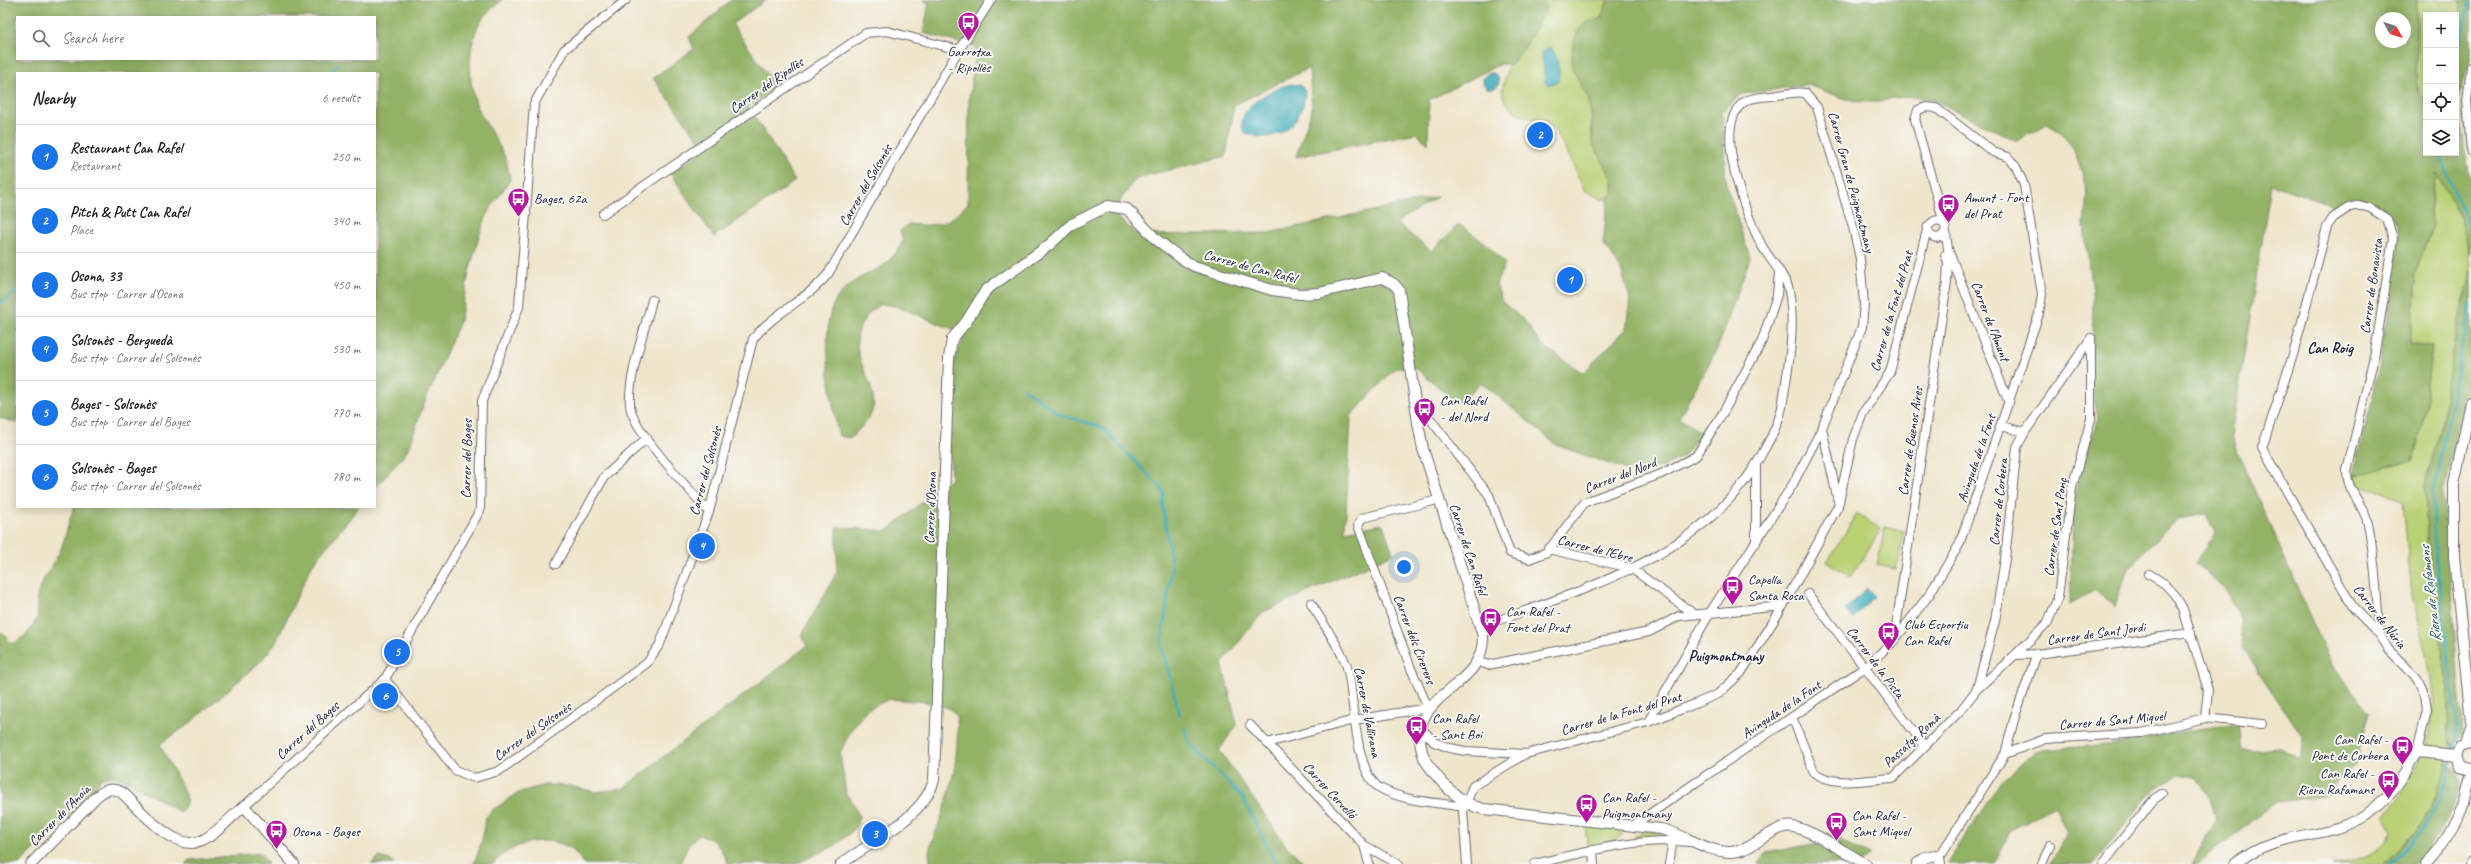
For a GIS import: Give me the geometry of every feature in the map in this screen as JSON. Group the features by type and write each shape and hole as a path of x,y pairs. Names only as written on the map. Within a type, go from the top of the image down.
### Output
{"street":[{"name":"Carrer del Bages","path":"109,789 121,792 169,836 186,843 197,843 207,838 244,806 385,679 480,510 482,401 519,307 534,104 564,50 626,0"},
{"name":"Carrer del Solsonès","path":"385,679 455,770 474,778 499,771 618,686 652,658 660,644 709,512 753,339 763,328 812,291 828,274 959,50 992,0"},
{"name":"Carrer del Ripollès","path":"603,214 866,33 887,31 959,50"},
{"path":"2471,67 2467,102 2471,152"},
{"name":"Carrer Gran de Puigmontmany","path":"1648,722 1711,612 1793,484 1822,428 1862,327 1864,303 1860,259 1851,219 1817,107 1805,93 1801,92 1745,101 1737,109 1731,119 1736,184 1761,244 1779,272"},
{"name":"Avinguda de la Font","path":"1632,826 1864,668 1893,642 1929,595 1959,545 2039,314 2042,294 2024,185 2016,167 2008,157 1993,152 1936,108 1926,107 1918,110 1915,119 1944,223 1940,240"},
{"path":"1930,226 1938,205"},
{"name":"Carrer de Bonavista","path":"2278,477 2262,448 2293,355 2323,237 2333,218 2348,208 2359,205 2370,208 2387,219 2393,239 2374,352 2347,471 2346,482 2361,504 2368,524 2380,635"},
{"name":"Carrer d'Osona","path":"841,864 916,810 928,796 934,780 949,358 952,339 966,322 986,290 1048,246 1072,224 1108,206 1127,209"},
{"name":"Carrer de Can Rafel","path":"1127,209 1157,240 1182,260 1208,271 1272,290 1300,294 1319,293 1382,278 1394,284 1399,290 1403,308 1414,398 1423,449 1438,500 1480,627 1483,645 1479,662"},
{"path":"1930,226 1939,220 1944,223"},
{"path":"1930,226 1940,240"},
{"name":"Carrer de la Font del Prat","path":"1421,728 1434,742 1450,748 1465,751 1526,754 1648,722 1718,694 1741,673 1783,606 1838,504 1853,439 1863,413 1890,372 1923,247 1930,226"},
{"name":"Carrer de la Font del Prat","path":"1923,247 1940,240"},
{"name":"Carrer de l'Amunt","path":"1940,240 2009,403"},
{"name":"Carrer de Buenos Aires","path":"1893,642 1947,282 1948,262 1940,240"},
{"path":"1480,627 1631,568 1699,529 1719,512 1756,466 1781,410 1788,366 1791,314 1789,288 1779,272"},
{"name":"Carrer del Nord","path":"1414,398 1489,496 1510,553 1528,560 1547,552 1585,502 1661,474 1696,456 1724,411 1762,341 1777,295 1779,272"},
{"path":"652,300 630,395 633,416 647,438 709,512"},
{"name":"Carrer de Corbera","path":"1977,689 1995,621 2005,559 2017,447 2025,432 2091,338"},
{"name":"Carrer de Sant Ponç","path":"1977,689 2015,655 2048,622 2058,597 2072,488 2091,418 2091,338"},
{"path":"2471,402 2454,484 2454,557 2471,721"},
{"path":"2001,426 2025,432"},
{"path":"1822,428 1838,504"},
{"path":"556,564 604,477 647,438"},
{"path":"1756,466 1756,543"},
{"name":"Carrer de Núria","path":"2278,477 2354,609 2380,635 2388,649 2417,678 2425,695 2427,710 2423,752"},
{"name":"Carrer dels Cirerers","path":"1428,708 1410,666 1358,525 1362,518 1438,500"},
{"name":"Carrer de l'Ebre","path":"1548,549 1631,568 1694,614"},
{"path":"2149,574 2165,584 2175,594 2183,609 2208,690 2205,718 2262,724"},
{"name":"Carrer de la Pista","path":"1808,594 1925,746"},
{"name":"Carrer de Vallirana","path":"1311,603 1347,666 1354,720 1362,760 1371,780 1380,788 1397,795 1457,806 1467,804"},
{"path":"1783,606 1678,616 1649,632 1488,665 1479,662 1428,708 1421,728 1422,752 1425,760 1467,804 1484,809 1675,832 1699,843 1722,851 1737,851 1779,828 1793,827 1808,832 1866,864"},
{"name":"Carrer de Sant Jordi","path":"2005,754 2015,716 2037,654 2191,633"},
{"path":"2015,655 2037,654"},
{"name":"Passatge Romà","path":"1792,717 1814,772 1820,777 1833,781 1893,778 1961,710 1977,689"},
{"path":"1267,743 1354,720 1428,708"},
{"name":"Carrer de Sant Miquel","path":"2005,754 2045,739 2142,733 2167,729 2205,718"},
{"name":"Carrer Cervelló","path":"1250,725 1364,845 1398,864"},
{"path":"2426,864 2440,846 2464,804 2470,780 2464,756 2471,727"},
{"path":"2235,864 2251,853 2275,842 2346,825 2365,815 2396,786 2423,752 2464,756"},
{"path":"1468,864 1464,811 1473,786 1526,754"},
{"path":"1917,864 1931,855 1940,861 2005,754"},
{"name":"Carrer de l'Anoia","path":"31,864 96,797 109,789"},
{"path":"2103,864 2154,799 2162,794"},
{"path":"244,806 294,864"},
{"path":"1535,864 1593,850 1673,840 1699,843"},
{"path":"1669,864 1673,840"},
{"path":"1364,845 1369,864"},
{"path":"2042,864 2050,845"},
{"path":"1593,850 1594,864"}],"green space":[{"path":"0,0 502,0 489,11 479,25 472,44 470,65 472,87 477,106 501,150 508,169 510,180 488,212 480,233 469,272 460,321 421,411 410,444 405,454 376,487 376,72 16,72 16,423 0,418"},
{"path":"731,0 766,0 732,24 776,87 748,106 795,181 714,237 670,173 705,149 653,78 694,49 689,37"},
{"path":"923,0 1541,0 1545,4 1545,10 1526,45 1510,65 1500,64 1429,100 1428,144 1416,133 1296,157 1312,109 1309,68 1234,105 1226,156 1136,178 1121,199 1117,217 1139,235 1268,233 1437,197 1396,223 1431,251 1459,224 1489,246 1505,264 1496,284 1502,302 1524,320 1541,344 1583,373 1626,329 1630,298 1620,267 1603,243 1608,198 1613,192 1613,180 1593,144 1592,117 1588,98 1572,68 1574,43 1578,31 1586,23 1601,18 1608,0 2417,0 2416,81 2421,98 2423,98 2423,156 2459,156 2459,116 2471,185 2471,254 2459,214 2436,173 2430,212 2433,225 2414,275 2416,282 2410,345 2432,346 2427,383 2427,405 2413,461 2390,465 2352,476 2375,389 2397,253 2399,239 2397,226 2393,217 2380,206 2372,203 2364,201 2355,202 2337,207 2271,184 2231,437 2331,664 2370,713 2355,764 2325,796 2276,802 2196,864 2192,864 2216,818 2209,795 2196,777 2178,774 2149,795 2093,864 2050,864 2067,833 2055,806 2011,830 1994,864 1947,864 2001,781 2038,750 2119,744 2197,729 2238,724 2242,751 2280,748 2300,759 2303,737 2243,649 2240,618 2225,589 2196,563 2215,534 2206,514 2177,519 2149,547 2128,569 2115,606 2094,590 2070,604 2074,495 2098,417 2091,382 2093,302 2084,225 2087,193 2082,172 2073,148 2062,133 2047,124 2017,141 1936,101 1918,97 1892,98 1879,102 1860,102 1843,98 1808,85 1741,94 1722,112 1726,184 1750,258 1718,347 1679,418 1702,433 1682,457 1663,467 1627,470 1558,446 1482,383 1457,403 1416,368 1395,368 1351,416 1345,531 1383,524 1393,554 1263,612 1222,663 1237,725 1219,750 1287,847 1306,864 930,864 929,850 944,811 955,764 957,748 957,716 949,708 927,702 889,699 866,710 851,730 840,753 846,794 853,803 859,816 856,828 836,845 796,864 728,864 723,853 714,841 698,835 688,845 680,864 583,864 575,853 565,846 553,842 540,841 526,843 514,848 502,855 493,864 474,864 482,841 485,819 491,811 520,792 545,785 570,786 594,792 622,789 807,646 802,635 837,572 837,527 887,531 951,479 947,382 965,334 895,306 880,304 865,319 858,333 857,348 871,389 873,401 871,414 851,438 839,436 833,407 829,369 828,331 830,315 835,301 841,293 858,279 879,268 891,259 903,241 900,231 909,224 928,225 942,223 954,216 968,203 969,98 977,48 923,33 929,3"},
{"path":"1541,0 1608,0 1601,18 1580,28 1573,52 1576,72 1590,103 1591,127 1594,145 1613,179 1614,187 1611,194 1603,200 1584,190 1566,149 1550,123 1523,116 1513,110 1504,100 1502,89 1507,70 1526,45 1545,10 1545,4"},
{"path":"2417,0 2460,0 2461,8 2459,16 2459,12 2423,12 2423,98 2421,98 2416,81"},
{"path":"2460,0 2471,0 2471,57 2459,97"},
{"path":"2436,173 2455,206 2460,218 2468,242 2471,267 2452,352 2441,428 2426,479 2427,540 2448,691 2448,739 2452,747 2441,783 2425,821 2394,856 2382,864 2333,864 2359,859 2376,851 2383,846 2388,839 2392,831 2385,817 2403,792 2426,746 2434,702 2427,654 2412,596 2403,503 2389,494 2364,487 2352,476 2390,465 2413,461 2427,405 2427,383 2432,346 2410,345 2416,282 2414,275 2433,225 2430,212"},
{"path":"2471,267 2471,371 2443,493 2463,735 2452,747 2448,739 2448,691 2427,540 2425,484 2441,428 2452,352"},
{"path":"74,508 358,508 312,565 275,644 260,662 189,724 160,744 181,785 186,799 186,804 180,812 127,781 114,776 102,778 69,817 19,864 0,864 0,631 13,644 27,634 38,617 37,597 39,589 61,549"},
{"path":"1857,514 1881,529 1851,577 1827,562"},
{"path":"1885,527 1904,531 1896,569 1877,565"},
{"path":"2447,762 2457,774 2460,782 2454,804 2436,838 2413,864 2382,864 2395,854 2416,832 2431,806"},
{"path":"1585,825 1619,829 1622,835 1616,841 1587,845"},
{"path":"1644,831 1655,831 1679,838 1643,840 1634,836"},
{"path":"1838,839 1870,855 1858,864 1757,864 1767,853"},
{"path":"260,853 268,864 185,864 189,860"},
{"path":"379,857 390,860 395,864 371,864"}],"water":[{"path":"1550,46 1559,67 1559,77 1558,81 1549,85 1545,82 1542,53"},
{"path":"1491,73 1497,75 1499,81 1497,87 1491,89 1485,87 1483,81 1485,75"},
{"path":"1291,84 1300,85 1305,91 1304,102 1300,113 1294,122 1277,134 1267,137 1256,136 1244,132 1242,123 1244,115 1249,107 1265,94"},
{"path":"1867,588 1875,596 1853,618 1845,610"}],"waterway":[{"name":"Riera de Rafamans","path":"2458,48 2470,0"},
{"path":"332,72 338,64"},
{"name":"Riera de Rafamans","path":"2442,156 2449,179 2471,230"},
{"path":"0,303 16,292"},
{"name":"Riera de Rafamans","path":"2453,752 2457,729 2434,538 2433,494 2471,304"},
{"path":"1023,388 1059,414 1103,428 1161,488 1164,495 1163,506 1172,567 1161,645 1180,715"},
{"path":"1185,729 1187,739 1193,747 1243,798 1276,864"},
{"name":"Riera de Rafamans","path":"2389,864 2412,842 2431,816 2444,788 2452,757"}],"place":[{"name":"Garrotxa - Ripollès","path":"969,42"},
{"name":"Pitch & Putt Can Rafel","path":"1540,135"},
{"name":"Bages, 62a","path":"519,218"},
{"name":"Amunt - Font del Prat","path":"1948,224"},
{"name":"Restaurant Can Rafel","path":"1570,280"},
{"name":"Can Rafel - del Nord","path":"1424,428"},
{"name":"Solsonès - Berguedà","path":"702,546"},
{"name":"Capella Santa Rosa","path":"1733,606"},
{"name":"Can Rafel - Font del Prat","path":"1490,638"},
{"name":"Bages - Solsonès","path":"397,652"},
{"name":"Club Esportiu Can Rafel","path":"1889,652"},
{"name":"Solsonès - Bages","path":"385,696"},
{"name":"Can Rafel - Sant Boi","path":"1416,746"},
{"name":"Can Rafel - Pont de Corbera","path":"2403,766"},
{"name":"Can Rafel - Riera Rafamans","path":"2389,800"},
{"name":"Can Rafel - Puigmontmany","path":"1586,824"},
{"name":"Osona, 33","path":"875,834"},
{"name":"Can Rafel - Sant Miquel","path":"1836,842"},
{"name":"Osona - Bages","path":"276,850"}],"district":[{"name":"Can Roig","path":"2330,348"},
{"name":"Puigmontmany","path":"1726,656"}]}
